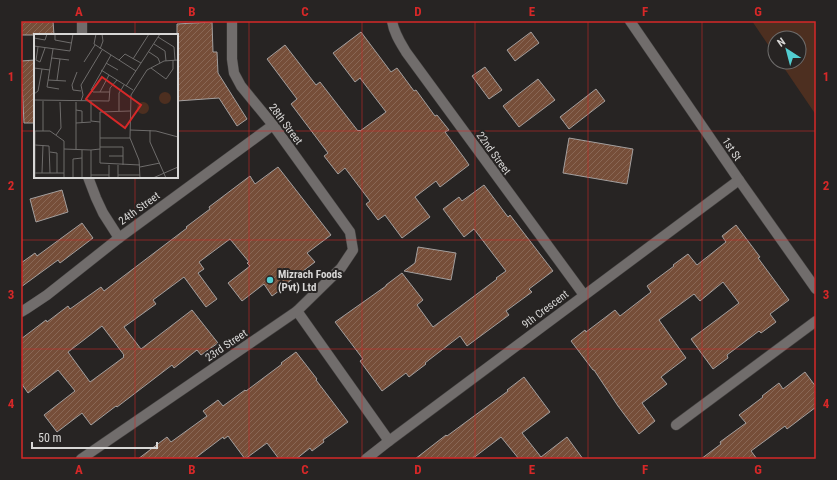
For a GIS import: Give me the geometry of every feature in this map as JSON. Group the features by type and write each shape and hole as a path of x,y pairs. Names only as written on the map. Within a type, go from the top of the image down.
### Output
{"street":[{"path":"82,21 82,34"},
{"name":"28th Street","path":"232,21 232,59 234,73 241,86 272,125 350,232"},
{"name":"22nd Street","path":"392,21 393,28 403,47 584,295"},
{"name":"1st St","path":"630,21 816,289"},
{"name":"24th Street","path":"21,312 47,295 119,238 272,125"},
{"path":"88,178 103,213 119,238"},
{"name":"9th Crescent","path":"366,459 739,180"},
{"name":"23rd Street","path":"84,458 297,311 341,268 353,250 350,232"},
{"path":"297,311 389,441"},
{"path":"676,425 816,321"}],"shaded area":[{"path":"752,21 816,21 816,115 785,70 807,70 807,30 767,30 767,43"}],"building":[{"path":"21,21 53,21 54,34 21,35"},
{"path":"212,22 213,52 217,52 218,73 247,119 237,126 219,98 178,101 177,24"},
{"path":"361,32 391,72 397,68 414,91 416,90 435,116 437,115 449,130 445,132 469,165 440,187 436,181 415,197 430,217 402,238 385,215 378,220 366,204 370,201 345,168 338,174 324,156 328,153 291,104 297,99 267,59 285,45 316,85 320,82 358,131 360,131 386,112 360,78 355,82 333,53"},
{"path":"531,32 539,43 515,61 507,50"},
{"path":"34,60 34,123 24,123 21,61"},
{"path":"485,67 502,90 489,99 472,76"},
{"path":"538,79 555,100 519,127 503,106"},
{"path":"596,89 605,101 569,129 560,117"},
{"path":"569,138 633,149 627,184 563,173"},
{"path":"278,167 331,235 307,253 315,262 272,296 264,284 242,301 228,283 250,266 247,263 249,262 230,239 199,262 204,269 198,273 217,299 206,307 184,277 153,300 156,304 124,327 141,349 192,310 218,343 201,355 197,350 174,368 172,365 91,425 82,413 57,432 44,415 75,391 58,370 28,393 21,383 21,339 68,306 70,309 101,287 104,291 187,228 186,227 210,209 209,207 250,176 255,184","holes":["102,326 124,357 90,382 68,352"]},
{"path":"484,185 508,217 510,215 553,271 529,289 532,292 506,311 509,315 467,346 460,336 409,377 406,373 382,391 360,361 363,359 335,322 402,273 423,300 417,305 433,327 506,271 474,229 464,237 443,209 459,197 462,201"},
{"path":"62,190 68,212 36,222 30,199"},
{"path":"82,223 93,238 60,263 58,260 21,287 21,263 35,253 37,256"},
{"path":"736,225 789,300 770,314 776,322 761,333 759,331 727,355 728,358 713,369 691,339 739,303 723,282 700,301 694,294 659,320 686,358 661,377 667,384 642,403 655,421 639,434 594,370 571,341 585,330 586,332 615,310 620,316 651,292 647,286 688,254 697,265 726,242 722,236"},
{"path":"418,247 456,253 451,280 404,271 415,263"},
{"path":"296,352 348,422 323,440 324,442 312,451 310,448 296,459 279,459 267,443 245,459 228,436 224,439 223,437 194,459 138,459 167,437 171,442 207,416 203,411 218,400 223,406 245,390 246,391"},
{"path":"805,372 816,387 816,407 787,429 785,426 751,451 757,459 701,459 721,444 720,442 746,423 739,415 779,383 783,389"},
{"path":"524,377 550,412 522,433 541,457 567,437 583,459 519,459 501,437 472,459 415,459 508,391 507,390"}],"place":[{"name":"Mizrach Foods (Pvt) Ltd","path":"270,280"}]}
